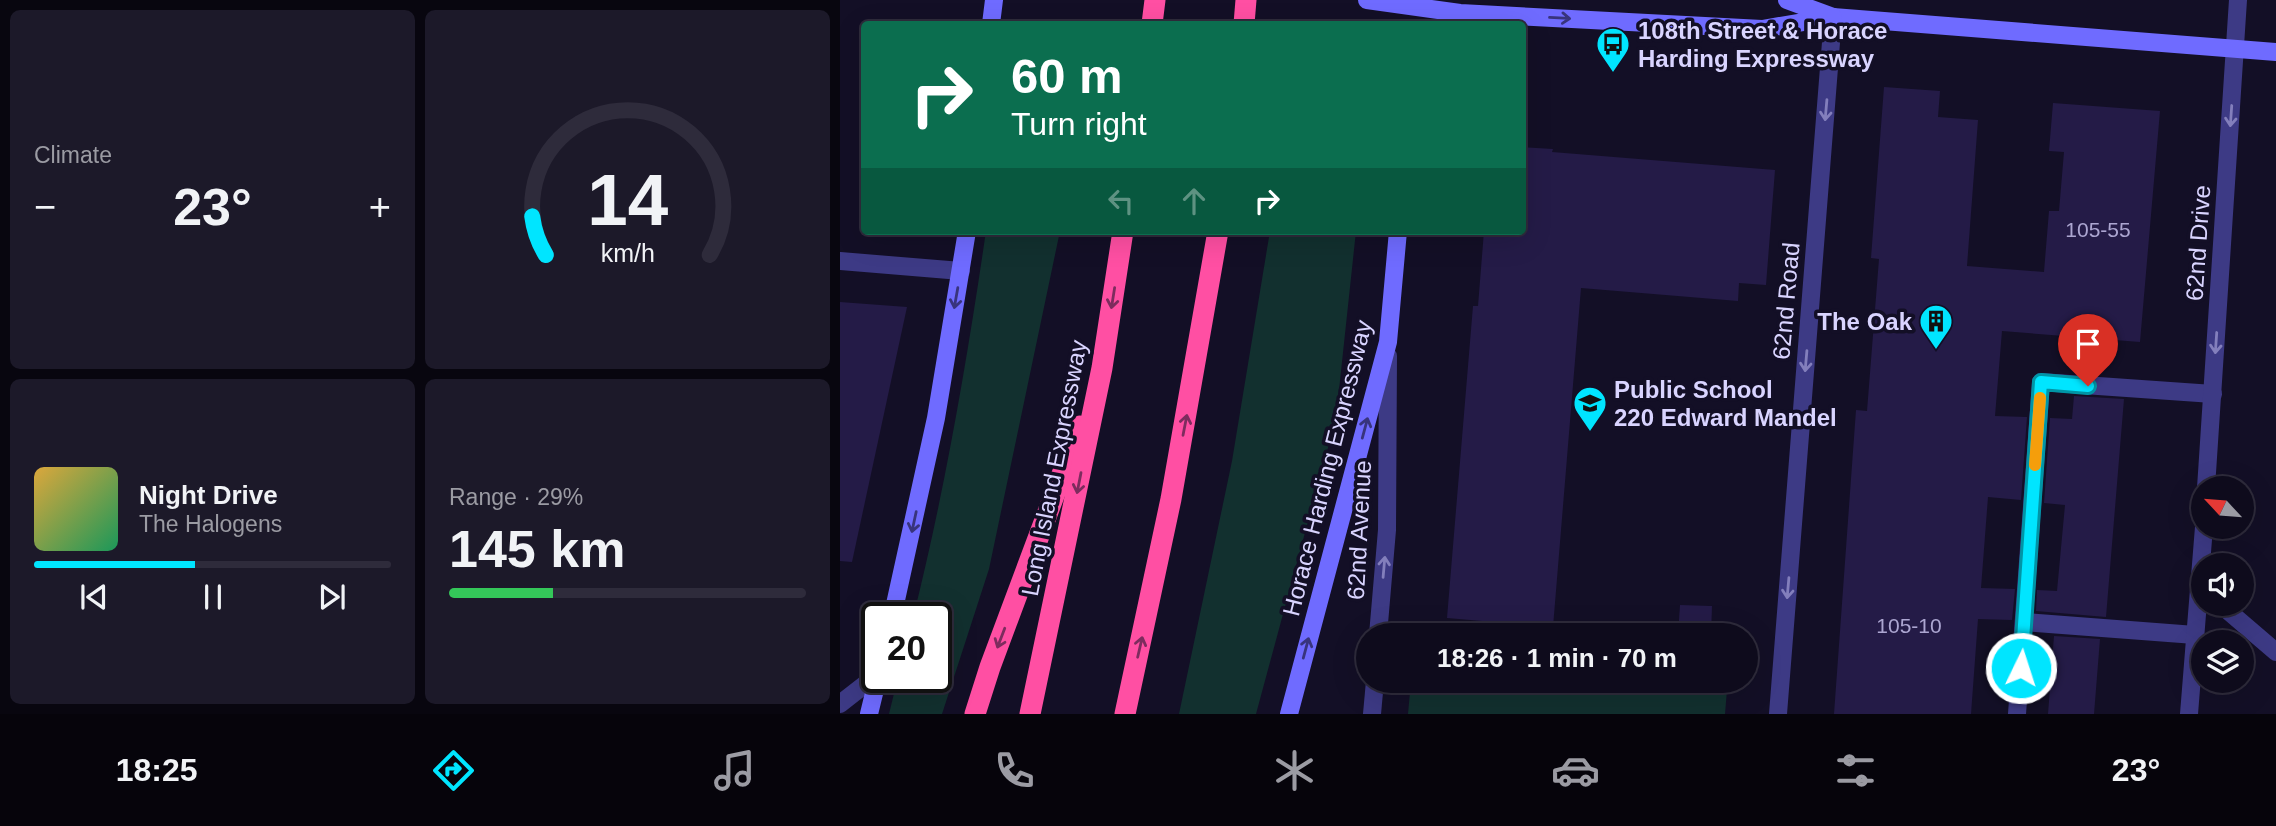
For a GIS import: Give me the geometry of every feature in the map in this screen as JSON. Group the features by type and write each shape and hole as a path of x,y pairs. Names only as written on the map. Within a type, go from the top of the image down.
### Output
{"highway":[{"path":"1152,21 1156,0"},
{"path":"1244,21 1246,0"},
{"name":"Long Island Expressway","path":"1030,714 1102,368 1122,235"},
{"path":"1125,714 1171,499 1217,235"},
{"path":"975,714 990,667 1102,368"}],"main road":[{"path":"991,21 994,0"},
{"path":"1367,0 1418,11 1762,29 1833,17 2276,52"},
{"path":"1787,0 1833,17"},
{"path":"896,602 936,418 966,235"},
{"name":"Horace Harding Expressway","path":"1289,714 1388,342 1398,235"},
{"path":"869,714 874,693"}],"street":[{"name":"62nd Drive","path":"2207,476 2238,0"},
{"name":"62nd Road","path":"1778,714 1833,17"},
{"path":"840,261 961,271"},
{"name":"62nd Avenue","path":"1379,623 1387,530 1388,342"},
{"path":"2017,714 2041,382 2213,394"},
{"path":"2234,616 2276,652"},
{"path":"2024,622 2191,635"},
{"path":"840,704 861,689"},
{"path":"2189,714 2191,691"},
{"path":"1372,714 1373,693"}],"green space":[{"path":"985,235 1059,235 989,569 952,683 952,602 917,602 954,425"},
{"path":"1269,235 1356,235 1336,418 1256,714 1179,714 1232,461"},
{"path":"894,693 949,693 942,714 889,714"},
{"path":"1410,693 1727,693 1725,714 1408,714"}],"building":[{"path":"1884,87 1940,91 1938,117 1978,120 1967,266 2044,272 2049,211 2059,211 2064,152 2049,151 2053,103 2160,111 2140,342 2002,331 1995,416 2027,417 2021,500 1988,497 1981,588 2015,589 2012,620 1978,619 1971,714 1834,714 1856,410 1867,411 1879,259 1871,258"},
{"path":"1526,147 1553,149 1552,152 1775,170 1766,285 1739,283 1738,301 1581,288 1553,623 1506,623 1447,618 1473,306 1478,306 1484,235 1526,235"},
{"path":"840,302 907,307 852,562 840,561"},
{"path":"2074,396 2124,399 2106,617 2036,611 2037,590 2057,591 2065,505 2044,503 2050,418 2072,419"},
{"path":"1680,605 1712,606 1711,623 1679,623"},
{"path":"2054,636 2100,639 2094,714 2048,714"}],"slow traffic":[{"path":"2035,465 2040,398"}],"place":[{"name":"108th Street & Horace Harding Expressway","path":"1613,74"},
{"name":"The Oak","path":"1936,351"},
{"name":"Public School 220 Edward Mandel","path":"1590,433"}],"route":[{"path":"2021,668 2041,382 2088,386"}]}
